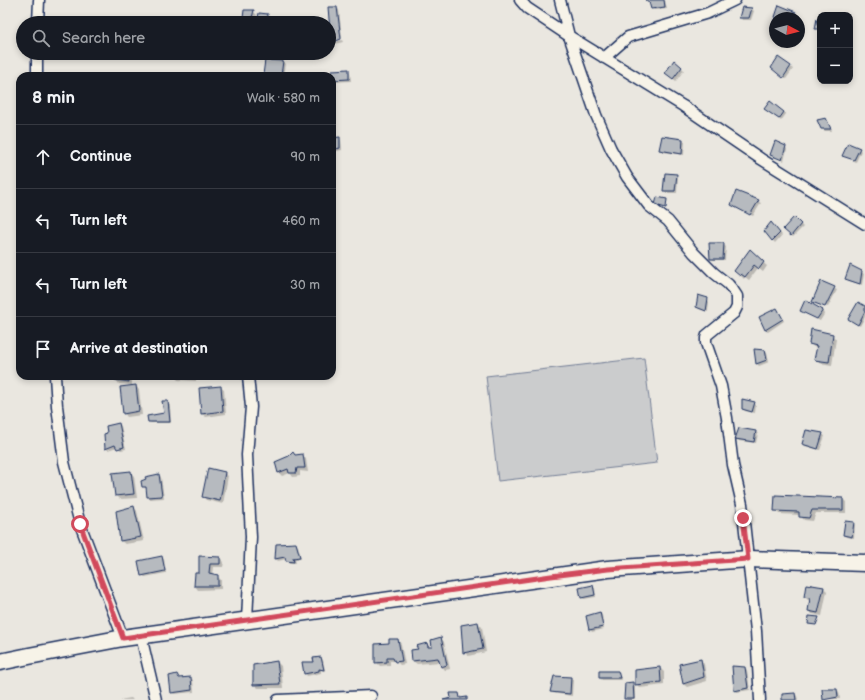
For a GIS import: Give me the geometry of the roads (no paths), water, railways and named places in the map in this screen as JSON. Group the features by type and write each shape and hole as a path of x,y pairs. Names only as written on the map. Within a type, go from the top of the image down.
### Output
{"main road":[{"path":"0,662 123,638 608,569 748,559 865,563"}],"street":[{"path":"38,16 39,0"},
{"path":"520,0 527,8 569,36 682,106 767,163 865,224"},
{"path":"560,0 569,36 596,115 611,149 627,177 649,206 668,221 694,254 714,274 728,284 737,296 737,307 734,313 707,334 706,343 721,386 733,465 742,504 756,631 760,700"},
{"path":"604,58 628,37 708,13 735,0"},
{"path":"37,60 37,72"},
{"path":"54,380 64,462 80,524 123,638"},
{"path":"247,620 251,537 247,455 251,407 248,380"},
{"path":"141,636 156,700"},
{"path":"278,700 371,696"}]}
